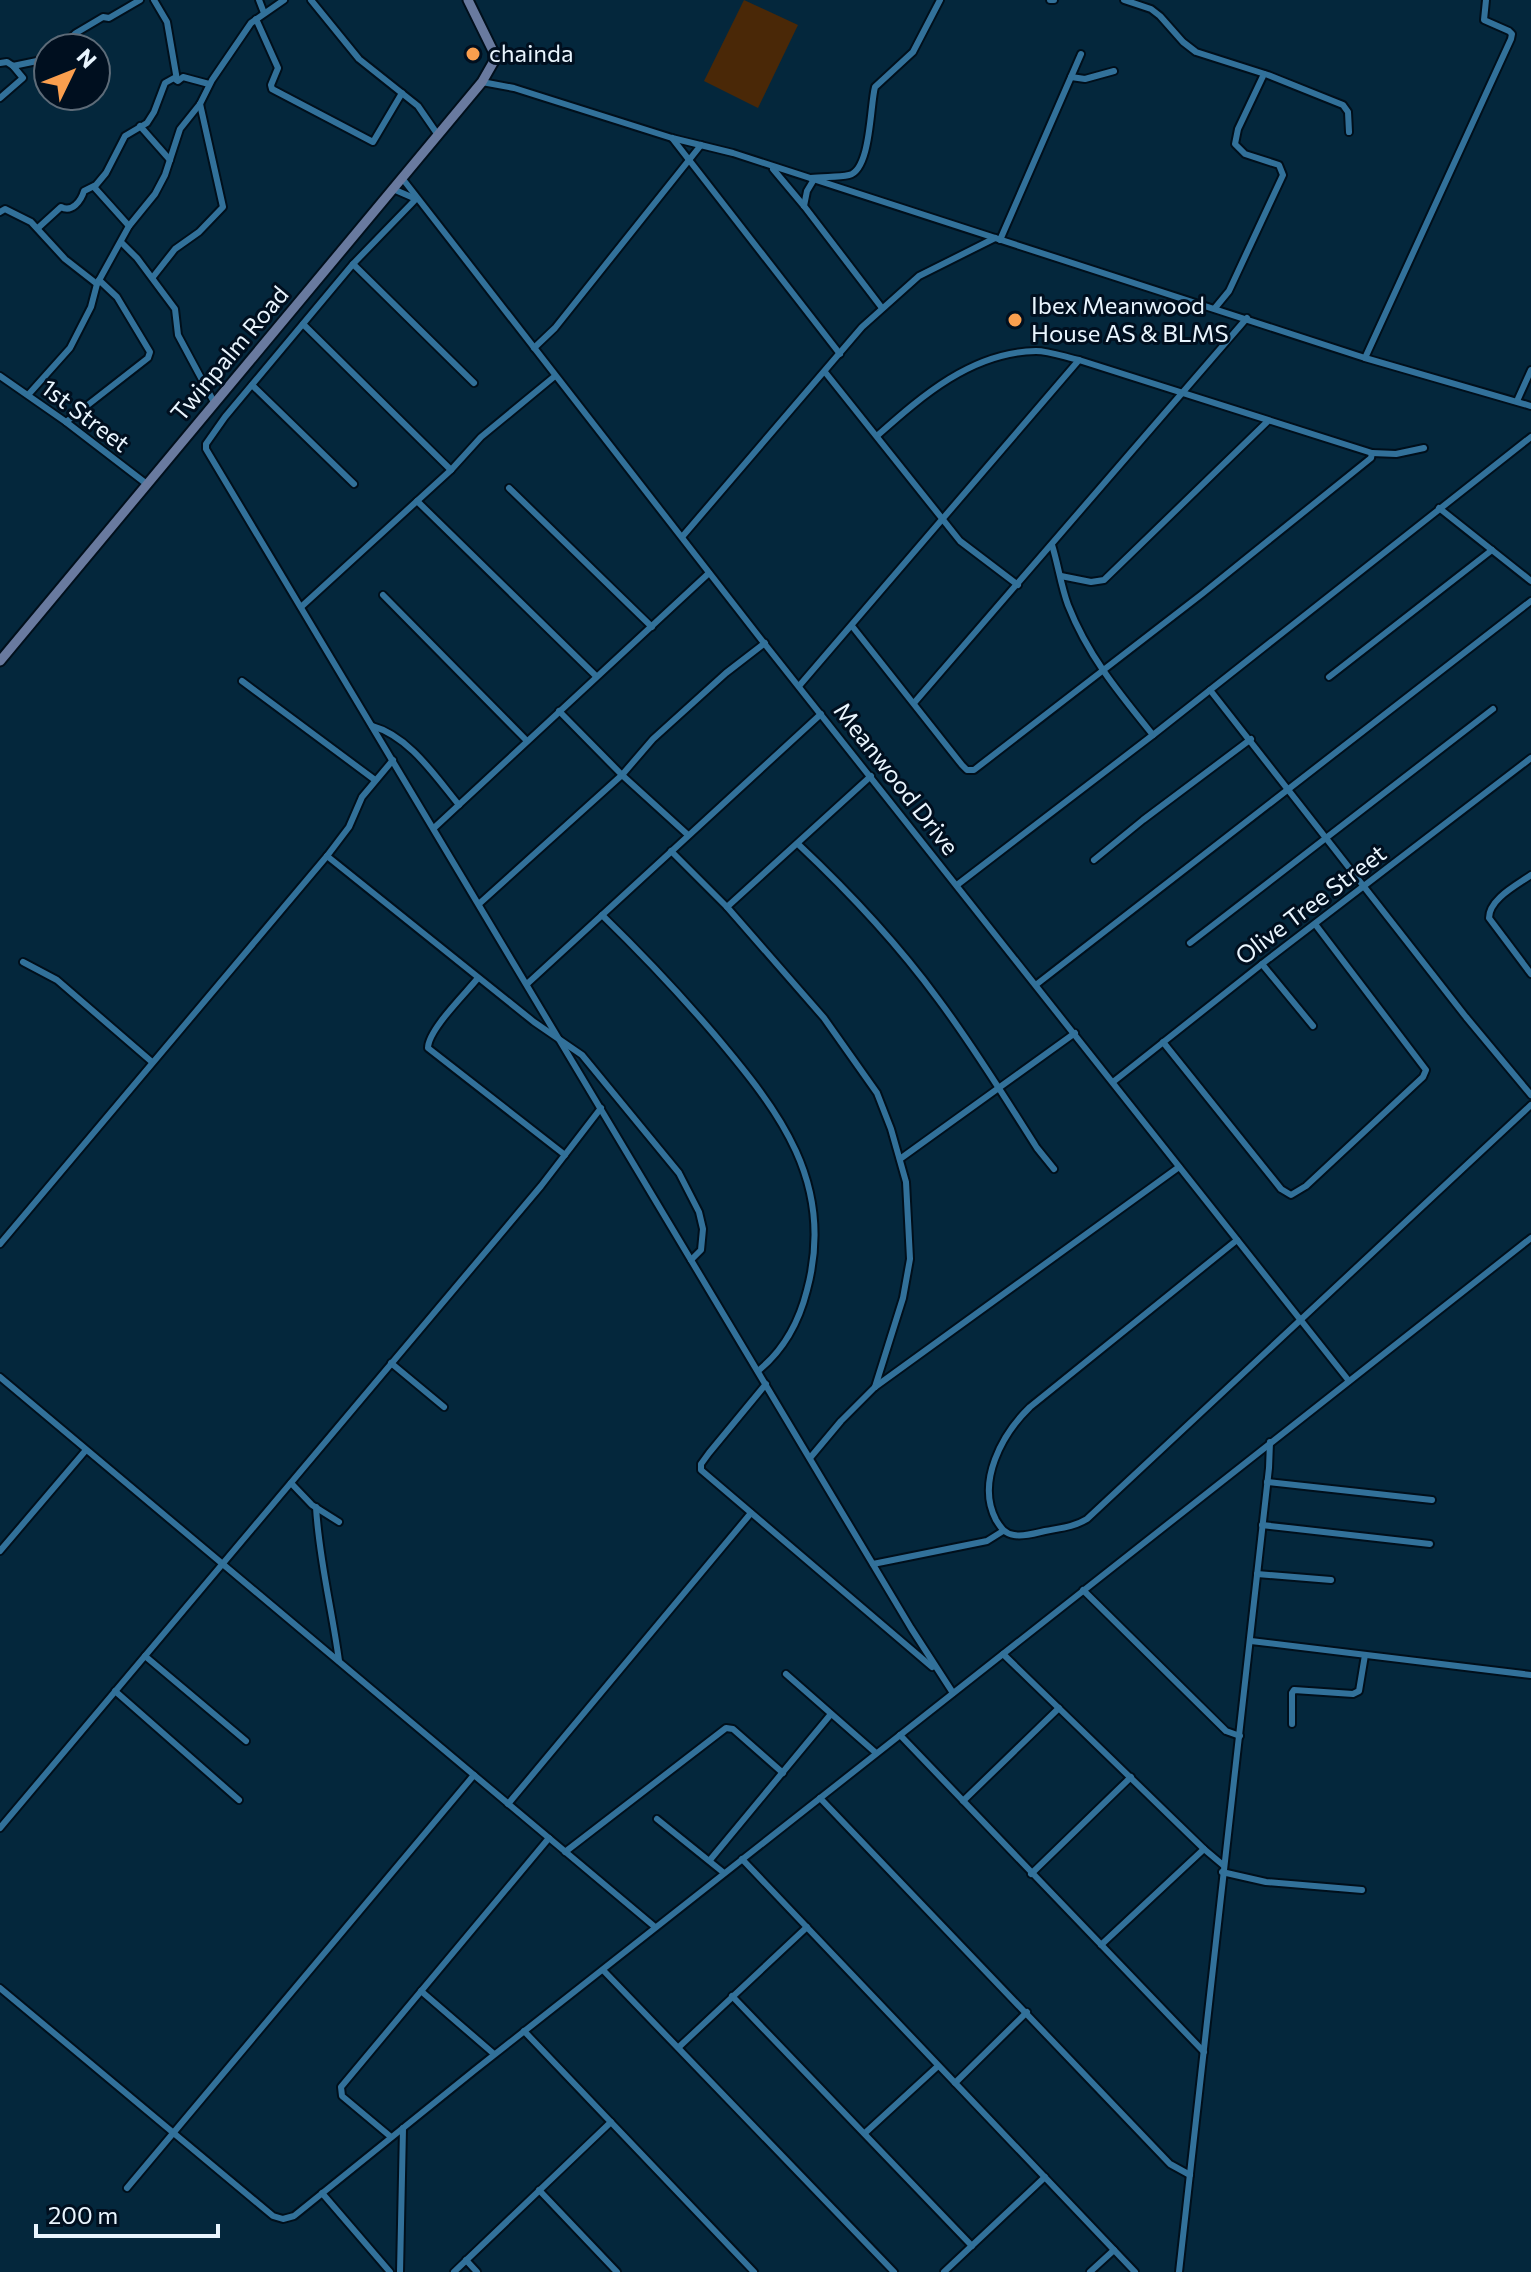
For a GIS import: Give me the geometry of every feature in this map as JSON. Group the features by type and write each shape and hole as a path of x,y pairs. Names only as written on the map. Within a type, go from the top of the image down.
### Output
{"main road":[{"name":"Twinpalm Road","path":"0,661 490,71 494,53 468,0"}],"street":[{"path":"78,32 140,0"},
{"path":"154,0 167,22 178,81"},
{"path":"259,0 264,13"},
{"path":"28,395 70,348 91,307 98,282 129,226 155,194 180,129 200,104 209,84 243,32 284,0"},
{"path":"311,0 359,59 418,106 438,135"},
{"path":"803,178 846,176 860,167 870,127 875,87 913,52 940,0"},
{"path":"1124,0 1151,9 1196,52 1343,105 1348,112 1349,132"},
{"path":"1365,358 1511,39 1509,31 1484,20 1486,0"},
{"path":"256,19 278,68 272,89 280,91 298,105 373,142 402,93"},
{"path":"682,537 882,308 919,276 998,239 1081,54"},
{"path":"0,63 7,62 23,78 0,98"},
{"path":"13,66 32,62"},
{"path":"1071,77 1085,79 1114,71"},
{"path":"1215,308 1229,291 1283,175 1279,165 1245,154 1235,144 1238,129 1264,74"},
{"path":"178,81 183,77 209,84"},
{"path":"38,228 61,207 71,208 82,200 84,191 94,187 111,166 120,142 147,123 165,83 174,78 178,81"},
{"path":"482,82 514,88 701,145 1365,358 1531,406"},
{"path":"153,277 175,249 199,232 223,207 200,104"},
{"path":"140,126 170,160"},
{"path":"672,138 840,354"},
{"path":"534,348 555,328 701,145"},
{"path":"772,167 882,308"},
{"name":"Meanwood Drive","path":"402,178 709,573 1349,1381"},
{"path":"804,206 813,181"},
{"path":"94,187 129,226"},
{"path":"393,189 416,199 353,264 216,428 206,449 953,1693"},
{"path":"0,212 5,209 31,222 65,259 117,297 150,352 148,358 66,422"},
{"path":"121,242 153,277 175,309 178,335 215,404"},
{"path":"353,264 474,383"},
{"path":"914,703 1247,318"},
{"path":"303,324 451,470"},
{"path":"878,435 924,394 977,363 1038,350 1079,360 1372,453 1396,454 1424,448"},
{"path":"799,686 1079,360"},
{"path":"1517,401 1531,370"},
{"path":"825,372 972,552 1018,585"},
{"name":"1st Street","path":"0,376 148,485"},
{"path":"301,607 451,470 481,437 555,376"},
{"path":"252,385 354,484"},
{"path":"1061,576 1091,582 1104,580 1267,422"},
{"path":"957,885 1531,437"},
{"path":"852,626 962,765 970,771 1366,462 1372,453"},
{"path":"509,488 652,627"},
{"path":"417,501 596,676"},
{"path":"1439,508 1531,581"},
{"path":"1052,545 1066,601 1101,671 1153,735"},
{"path":"1329,677 1492,550"},
{"path":"434,828 709,573"},
{"path":"383,595 527,741"},
{"path":"1037,984 1531,601"},
{"path":"480,903 622,775 653,739 726,673 765,643"},
{"path":"242,681 375,780"},
{"path":"1210,690 1466,1017 1531,1095"},
{"path":"1190,943 1493,709"},
{"path":"559,711 622,775 688,835"},
{"path":"527,984 821,714"},
{"path":"372,726 386,729 401,741 459,805"},
{"path":"1094,860 1251,739"},
{"name":"Olive Tree Street","path":"1113,1082 1531,758"},
{"path":"0,1244 327,856 349,827 356,807 393,760"},
{"path":"727,907 871,776"},
{"path":"798,844 837,881 903,953 938,998 1054,1169"},
{"path":"671,851 727,907 824,1018 885,1110 900,1159 909,1206 909,1268 903,1298 875,1387"},
{"path":"327,856 478,978 582,1055 667,1155 684,1181 699,1212 703,1229 701,1250 691,1260"},
{"path":"1531,875 1489,910 1489,918 1531,974"},
{"path":"602,915 658,970 761,1091 792,1139 806,1177 815,1218 813,1268 803,1308 790,1334 772,1359 758,1371"},
{"path":"1163,1042 1281,1189 1291,1195 1306,1186 1423,1077 1426,1070 1315,924"},
{"path":"23,962 57,980 152,1062"},
{"path":"1262,964 1313,1026"},
{"path":"478,978 434,1031 427,1042 428,1048 565,1155"},
{"path":"900,1159 1075,1033"},
{"path":"1237,1240 1030,1407 1011,1427 994,1462 988,1493 1003,1531 1013,1536 1023,1535 1077,1525 1087,1519 1531,1105"},
{"path":"0,1828 565,1155 601,1108"},
{"path":"810,1458 875,1387 1179,1167"},
{"path":"0,1988 278,2219 294,2216 494,2054 1531,1238"},
{"path":"391,1363 444,1407"},
{"path":"0,1377 655,1927"},
{"path":"766,1384 701,1464 705,1475 940,1673"},
{"path":"1179,2272 1251,1641 1270,1442"},
{"path":"0,1551 86,1450"},
{"path":"1267,1482 1432,1500"},
{"path":"291,1483 316,1507 339,1522"},
{"path":"316,1507 319,1549 339,1661"},
{"path":"508,1804 751,1513"},
{"path":"1262,1525 1430,1544"},
{"path":"873,1564 987,1541 1003,1531"},
{"path":"1257,1574 1331,1580"},
{"path":"1083,1590 1226,1731 1240,1736"},
{"path":"1251,1641 1531,1675"},
{"path":"1003,1654 1223,1869 1266,1882 1362,1890"},
{"path":"1292,1724 1294,1690 1353,1694 1359,1691 1365,1655"},
{"path":"145,1656 246,1741"},
{"path":"786,1674 876,1753"},
{"path":"115,1691 239,1800"},
{"path":"963,1801 1059,1708"},
{"path":"710,1860 831,1714"},
{"path":"565,1852 726,1728 733,1729 783,1773"},
{"path":"900,1735 1204,2052"},
{"path":"127,2188 474,1775"},
{"path":"1031,1874 1131,1777"},
{"path":"820,1798 1170,2164 1190,2175"},
{"path":"657,1819 724,1873"},
{"path":"391,2137 342,2096 341,2087 549,1838"},
{"path":"1101,1945 1204,1849"},
{"path":"742,1859 1135,2272"},
{"path":"680,2046 807,1927"},
{"path":"603,1970 680,2046 893,2272"},
{"path":"421,1991 494,2054"},
{"path":"732,1996 972,2246"},
{"path":"955,2083 1027,2012"},
{"path":"524,2031 754,2272"},
{"path":"865,2133 938,2066"},
{"path":"454,2272 611,2122"},
{"path":"400,2272 403,2128"},
{"path":"944,2272 1045,2177"},
{"path":"539,2190 617,2272"},
{"path":"322,2193 390,2272"},
{"path":"1090,2272 1114,2250"},
{"path":"466,2260 477,2272"}],"shaded area":[{"path":"744,0 798,25 758,108 704,81"}],"place":[{"name":"chainda","path":"473,54"},
{"name":"Ibex Meanwood House AS & BLMS","path":"1015,320"}]}
